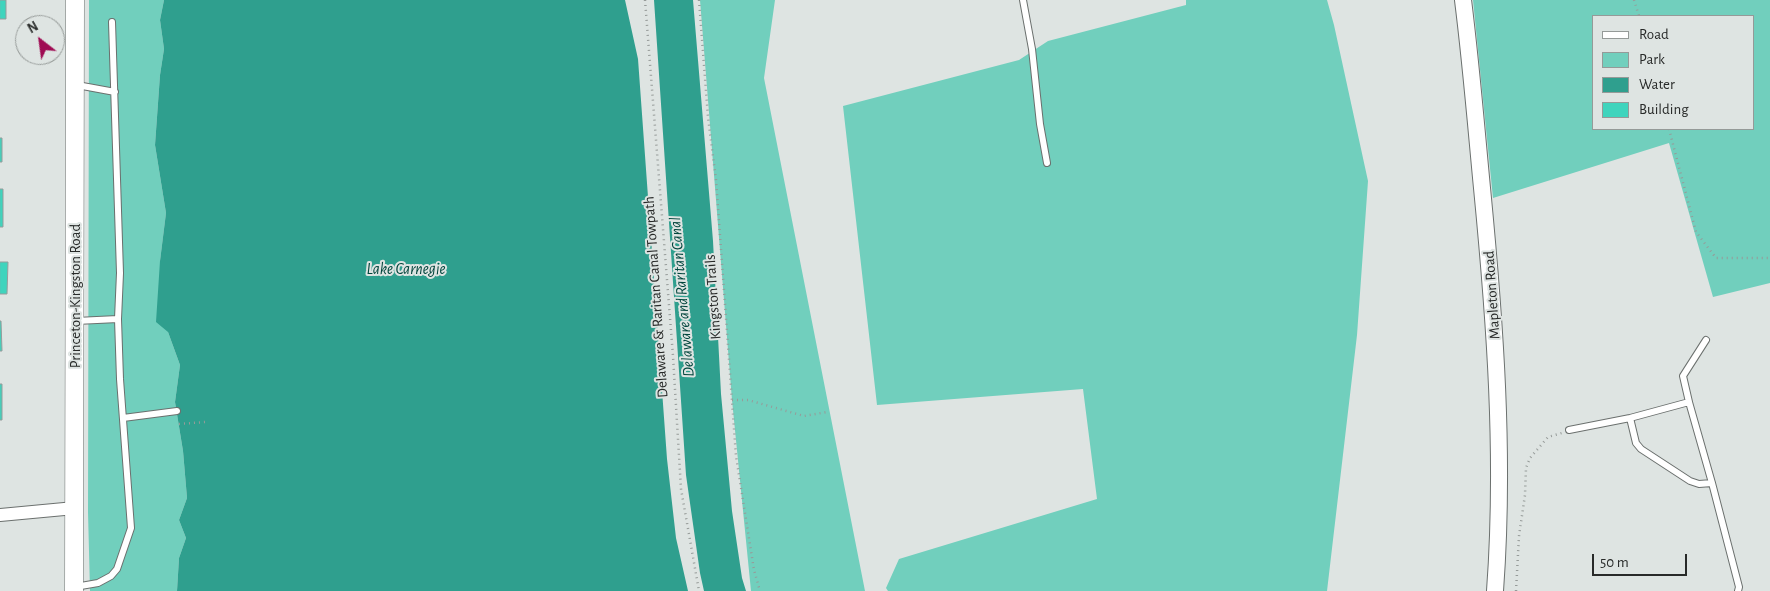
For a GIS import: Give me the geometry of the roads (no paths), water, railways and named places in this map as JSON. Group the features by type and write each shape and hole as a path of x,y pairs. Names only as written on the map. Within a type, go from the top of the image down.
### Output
{"main road":[{"name":"Princeton-Kingston Road","path":"74,589 75,0"}],"street":[{"name":"Mapleton Road","path":"1463,0 1489,256 1498,380 1500,460 1495,591"},
{"path":"0,515 75,508"}],"lane":[{"path":"1023,0 1032,49 1046,163"},
{"path":"74,589 98,583 111,576 118,569 131,528 120,379 118,319 120,273 112,22"},
{"path":"75,84 114,92"},
{"path":"75,321 118,319"},
{"path":"1706,340 1684,376 1689,402 1739,587 1738,591"},
{"path":"1570,430 1630,418 1689,402"},
{"path":"123,418 177,411"},
{"path":"1630,418 1636,443 1641,449 1690,481 1699,484 1712,483"}],"water":[{"name":"Lake Carnegie","path":"164,0 625,0 638,59 667,459 676,538 688,591 177,591 179,558 186,538 179,520 187,498 183,451 175,402 180,365 168,332 156,322 160,261 166,213 155,145 160,75 164,49 160,20"},
{"name":"Delaware and Raritan Canal","path":"654,0 693,0 713,241 721,394 732,511 742,578 746,591 704,591 700,573 686,475"}]}
